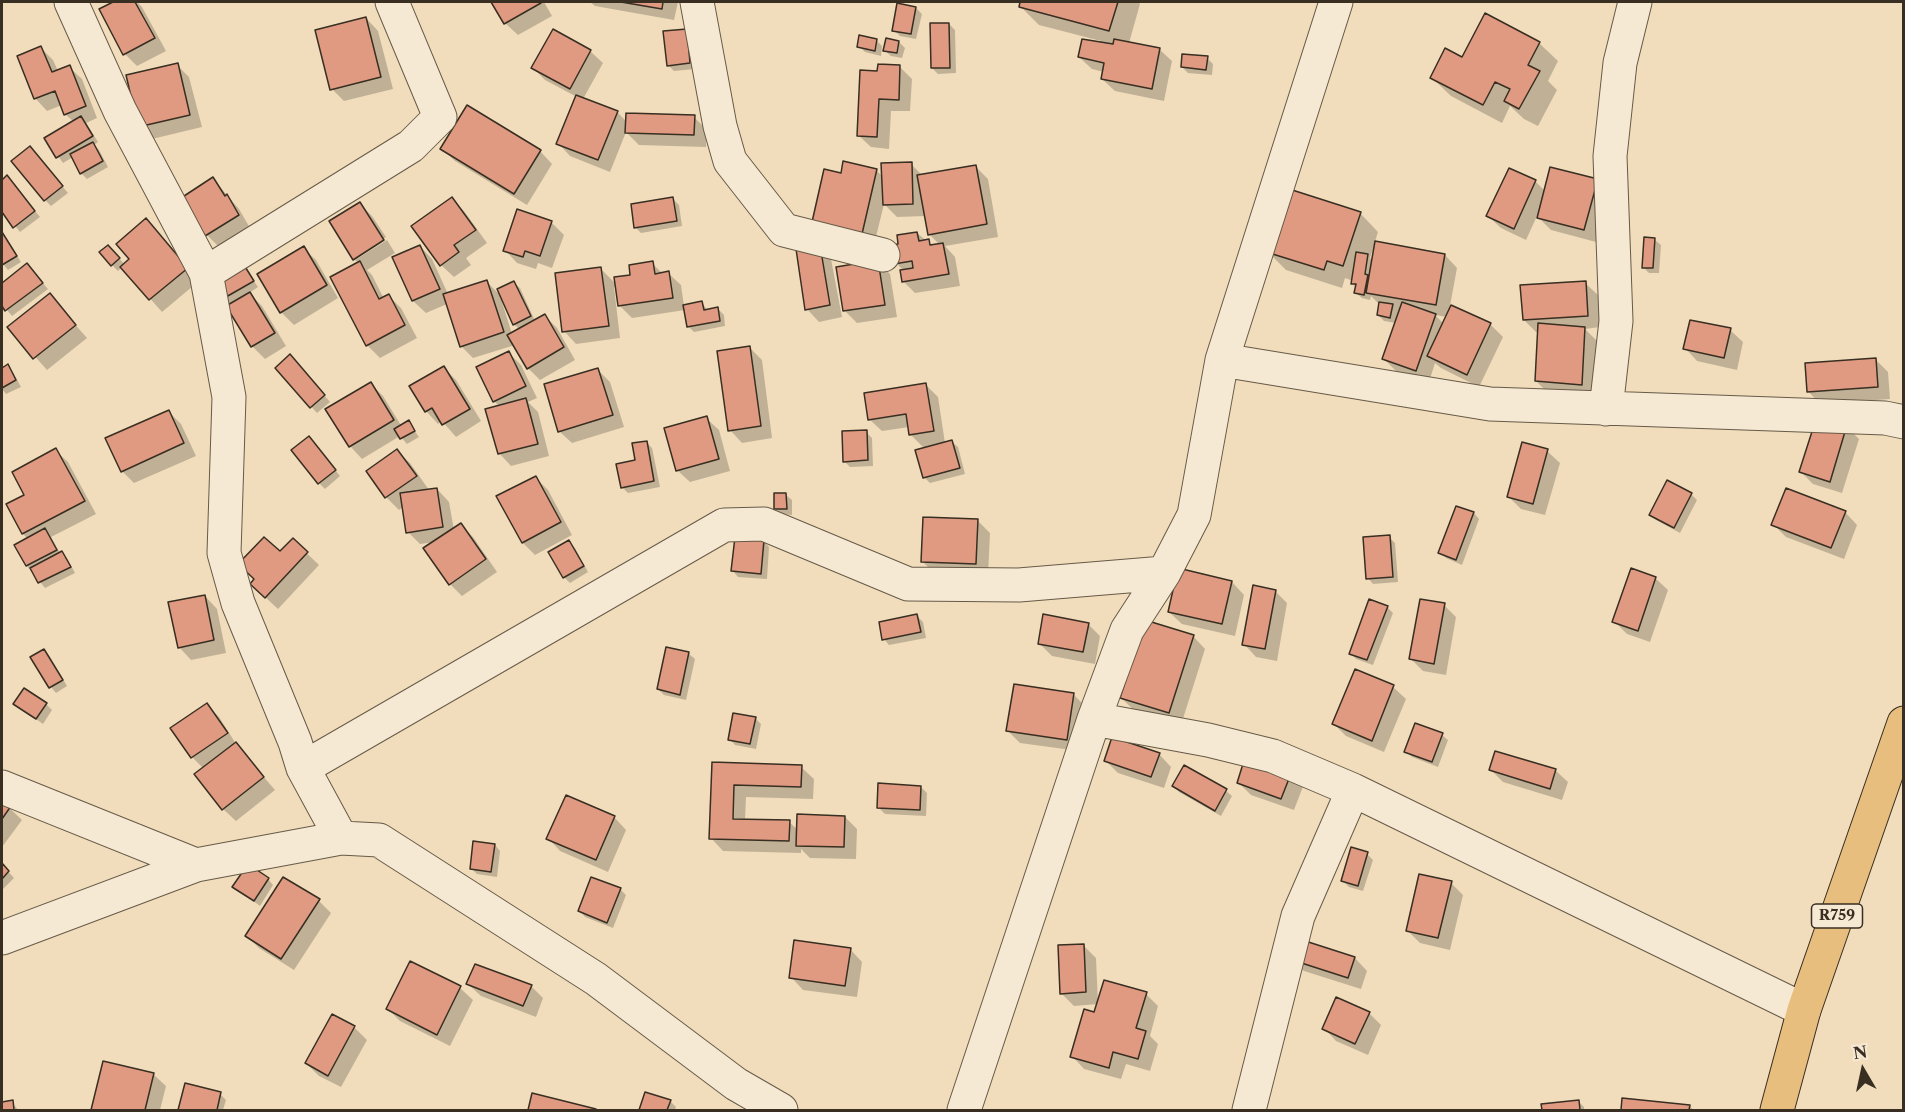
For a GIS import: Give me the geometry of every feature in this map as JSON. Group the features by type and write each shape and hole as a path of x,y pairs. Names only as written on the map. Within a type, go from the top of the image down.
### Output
{"main road":[{"name":"R759","path":"1777,1110 1804,1010 1898,761 1904,723"}],"street":[{"path":"71,2 120,111 206,273 229,397 224,553 238,603 295,742 303,768 341,838"},
{"path":"206,273 411,146 440,117 392,2"},
{"path":"697,2 720,126 730,161 784,230 883,255"},
{"path":"964,1110 1094,719 1127,630 1164,573 1194,516 1222,360 1336,2"},
{"path":"1606,409 1616,321 1610,156 1620,63 1635,2"},
{"path":"1222,360 1490,404 1885,418 1904,422"},
{"path":"303,768 724,525 764,524 908,584 1019,585 1164,573"},
{"path":"1094,719 1208,740 1273,756 1353,790 1804,1010"},
{"path":"2,787 196,865"},
{"path":"1249,1110 1298,916 1353,790"},
{"path":"2,938 196,865 341,838 379,840 596,979 736,1084 781,1110"}],"building":[{"path":"113,2 135,2 155,38 123,55 99,9"},
{"path":"491,2 540,2 541,3 504,24"},
{"path":"621,2 663,2 662,9"},
{"path":"1020,2 1118,2 1109,31 1019,7"},
{"path":"897,3 916,7 911,34 892,31"},
{"path":"1485,13 1540,42 1528,65 1540,71 1519,109 1504,101 1510,89 1495,82 1483,105 1430,78 1445,48 1462,57"},
{"path":"366,17 381,77 330,90 315,30"},
{"path":"930,23 949,23 950,68 931,68"},
{"path":"553,29 591,50 570,89 531,68"},
{"path":"687,29 690,63 667,66 663,31"},
{"path":"859,35 877,39 875,51 857,47"},
{"path":"886,38 899,41 897,53 883,51"},
{"path":"1082,39 1113,44 1114,39 1160,48 1152,89 1101,79 1104,63 1078,57"},
{"path":"41,46 52,72 70,65 86,106 64,115 55,91 34,99 17,56"},
{"path":"1182,54 1208,56 1206,70 1181,67"},
{"path":"178,63 190,115 138,127 126,75"},
{"path":"878,64 900,65 899,100 879,99 877,137 857,136 860,70 877,71"},
{"path":"576,95 618,111 598,160 556,144"},
{"path":"467,105 541,150 514,194 440,149"},
{"path":"626,113 695,115 694,135 625,133"},
{"path":"81,116 93,136 56,158 44,138"},
{"path":"93,142 103,161 80,174 70,154"},
{"path":"30,146 63,186 44,201 11,161"},
{"path":"843,161 877,169 862,234 812,222 824,169 841,173"},
{"path":"912,162 913,204 883,205 881,163"},
{"path":"976,165 987,224 928,235 917,175"},
{"path":"1550,167 1598,179 1584,230 1537,218"},
{"path":"1509,168 1536,180 1514,229 1486,216"},
{"path":"7,175 35,211 13,228 2,212 2,180"},
{"path":"213,177 225,196 227,194 239,215 205,236 181,198"},
{"path":"1286,188 1361,212 1343,266 1327,261 1324,270 1266,252"},
{"path":"452,197 476,230 454,245 459,252 440,266 411,226"},
{"path":"673,197 677,221 634,228 631,204"},
{"path":"360,202 384,240 353,260 329,221"},
{"path":"517,209 552,221 540,256 525,251 523,257 503,251"},
{"path":"146,218 188,268 149,300 120,267 129,259 116,244"},
{"path":"2,232 17,256 2,265"},
{"path":"917,232 919,241 929,239 930,245 943,243 949,274 902,282 900,270 913,268 912,261 894,264 891,245 898,244 897,235"},
{"path":"1644,237 1655,238 1653,268 1642,268"},
{"path":"1375,241 1445,254 1436,305 1366,293"},
{"path":"108,245 120,258 111,266 99,252"},
{"path":"420,245 440,289 412,301 392,257"},
{"path":"820,245 830,305 805,310 796,249"},
{"path":"304,246 327,285 280,313 257,274"},
{"path":"1356,252 1368,254 1365,274 1368,275 1364,295 1354,293 1356,284 1351,284"},
{"path":"878,260 885,305 843,311 836,267"},
{"path":"360,261 379,299 389,294 405,325 366,346 330,277"},
{"path":"653,261 655,274 669,271 673,298 618,306 614,277 630,275 629,265"},
{"path":"27,263 43,283 5,311 2,306 2,283"},
{"path":"244,265 254,281 219,301 210,286"},
{"path":"601,267 609,326 562,332 555,273"},
{"path":"487,280 504,332 460,347 443,294"},
{"path":"514,281 531,316 513,325 497,289"},
{"path":"1586,281 1588,316 1523,320 1520,285"},
{"path":"250,292 275,333 251,347 226,306"},
{"path":"50,293 76,325 33,359 7,327"},
{"path":"702,301 704,310 718,307 720,321 687,327 683,305"},
{"path":"1379,302 1393,304 1390,318 1377,315"},
{"path":"1402,302 1436,314 1416,371 1382,359"},
{"path":"1451,305 1491,323 1467,375 1427,356"},
{"path":"545,314 564,347 527,369 507,335"},
{"path":"1690,320 1731,328 1724,358 1683,349"},
{"path":"1538,323 1585,327 1582,385 1535,381"},
{"path":"750,346 761,426 728,431 717,351"},
{"path":"509,351 526,386 493,402 476,367"},
{"path":"290,354 325,395 310,408 275,368"},
{"path":"1876,358 1878,387 1807,392 1805,363"},
{"path":"8,364 16,380 2,388 2,368"},
{"path":"444,366 470,409 442,425 432,408 425,412 409,386"},
{"path":"598,368 613,415 558,432 544,384"},
{"path":"371,382 394,420 349,447 325,409"},
{"path":"926,383 934,431 909,435 906,414 868,420 864,393"},
{"path":"526,398 538,444 498,454 485,409"},
{"path":"169,410 184,443 121,472 105,438"},
{"path":"707,416 719,459 676,471 664,428"},
{"path":"1817,416 1847,425 1830,482 1799,472"},
{"path":"409,420 415,431 400,439 394,429"},
{"path":"867,430 868,460 843,462 842,431"},
{"path":"309,436 336,470 318,484 291,450"},
{"path":"952,440 960,468 923,478 915,450"},
{"path":"647,441 654,481 621,488 616,464 635,460 632,443"},
{"path":"1522,442 1548,449 1533,504 1507,497"},
{"path":"56,448 85,501 22,534 6,504 24,495 12,472"},
{"path":"397,449 417,476 385,498 366,471"},
{"path":"536,476 561,522 522,543 496,496"},
{"path":"1667,480 1692,493 1674,528 1649,515"},
{"path":"437,488 443,527 406,533 400,493"},
{"path":"1786,488 1846,511 1831,548 1771,525"},
{"path":"774,493 786,493 787,509 774,509"},
{"path":"1456,506 1474,512 1456,560 1438,553"},
{"path":"923,517 978,519 976,564 921,562"},
{"path":"461,523 486,559 449,585 423,548"},
{"path":"45,528 57,550 26,566 14,545"},
{"path":"1390,535 1393,577 1366,579 1363,537"},
{"path":"264,537 280,551 293,538 308,552 265,598 250,584 254,579 238,564"},
{"path":"735,537 764,540 761,574 731,571"},
{"path":"569,540 584,566 563,578 548,552"},
{"path":"62,551 71,567 38,583 30,568"},
{"path":"1178,568 1232,581 1222,624 1168,612"},
{"path":"1631,568 1656,577 1638,631 1612,622"},
{"path":"1253,585 1276,590 1265,649 1242,645"},
{"path":"205,595 214,640 178,648 168,602"},
{"path":"1369,599 1388,606 1367,660 1349,654"},
{"path":"1420,599 1445,603 1434,664 1409,659"},
{"path":"917,614 921,632 882,640 879,622"},
{"path":"1043,614 1089,623 1083,652 1038,644"},
{"path":"1145,620 1194,635 1169,713 1120,698"},
{"path":"666,647 689,652 680,695 657,689"},
{"path":"44,649 63,680 49,688 30,657"},
{"path":"1355,669 1394,685 1372,741 1332,724"},
{"path":"1014,684 1074,693 1067,740 1006,731"},
{"path":"24,688 47,703 36,719 13,704"},
{"path":"207,703 228,733 191,758 170,728"},
{"path":"733,713 756,717 750,744 728,740"},
{"path":"1415,723 1443,733 1432,762 1404,752"},
{"path":"1112,737 1160,753 1151,777 1104,761"},
{"path":"236,742 264,777 222,810 194,774"},
{"path":"1247,751 1292,771 1281,799 1237,783"},
{"path":"1495,751 1556,769 1550,789 1489,770"},
{"path":"712,762 802,765 801,787 734,785 733,819 790,820 789,841 709,839"},
{"path":"1184,765 1227,789 1215,811 1172,786"},
{"path":"878,783 921,786 920,810 877,808"},
{"path":"566,795 615,816 596,860 546,839"},
{"path":"2,799 11,806 2,819"},
{"path":"797,814 845,816 844,847 796,846"},
{"path":"473,841 495,844 491,872 470,869"},
{"path":"1351,847 1368,852 1358,886 1341,881"},
{"path":"2,863 9,871 2,879"},
{"path":"248,864 269,878 254,901 232,887"},
{"path":"1419,874 1452,881 1438,938 1406,931"},
{"path":"283,877 320,899 281,959 245,936"},
{"path":"591,877 621,888 607,923 578,911"},
{"path":"1296,938 1355,957 1348,978 1289,959"},
{"path":"794,940 851,948 845,986 789,978"},
{"path":"1084,944 1086,992 1060,994 1058,945"},
{"path":"410,961 461,986 437,1035 386,1009"},
{"path":"475,964 532,985 523,1006 466,984"},
{"path":"1104,980 1147,992 1136,1028 1146,1031 1138,1059 1113,1052 1109,1068 1070,1057 1084,1009 1094,1012"},
{"path":"1336,997 1370,1012 1355,1044 1322,1029"},
{"path":"332,1014 355,1026 328,1076 305,1063"},
{"path":"103,1061 154,1073 145,1110 91,1110"},
{"path":"185,1083 221,1092 217,1110 178,1110"},
{"path":"645,1092 671,1100 667,1110 639,1110"},
{"path":"532,1093 596,1109 528,1110"},
{"path":"1622,1098 1690,1105 1689,1110 1621,1110"},
{"path":"13,1100 14,1110 2,1110 2,1102"},
{"path":"1579,1100 1580,1110 1542,1110 1541,1104"}]}
